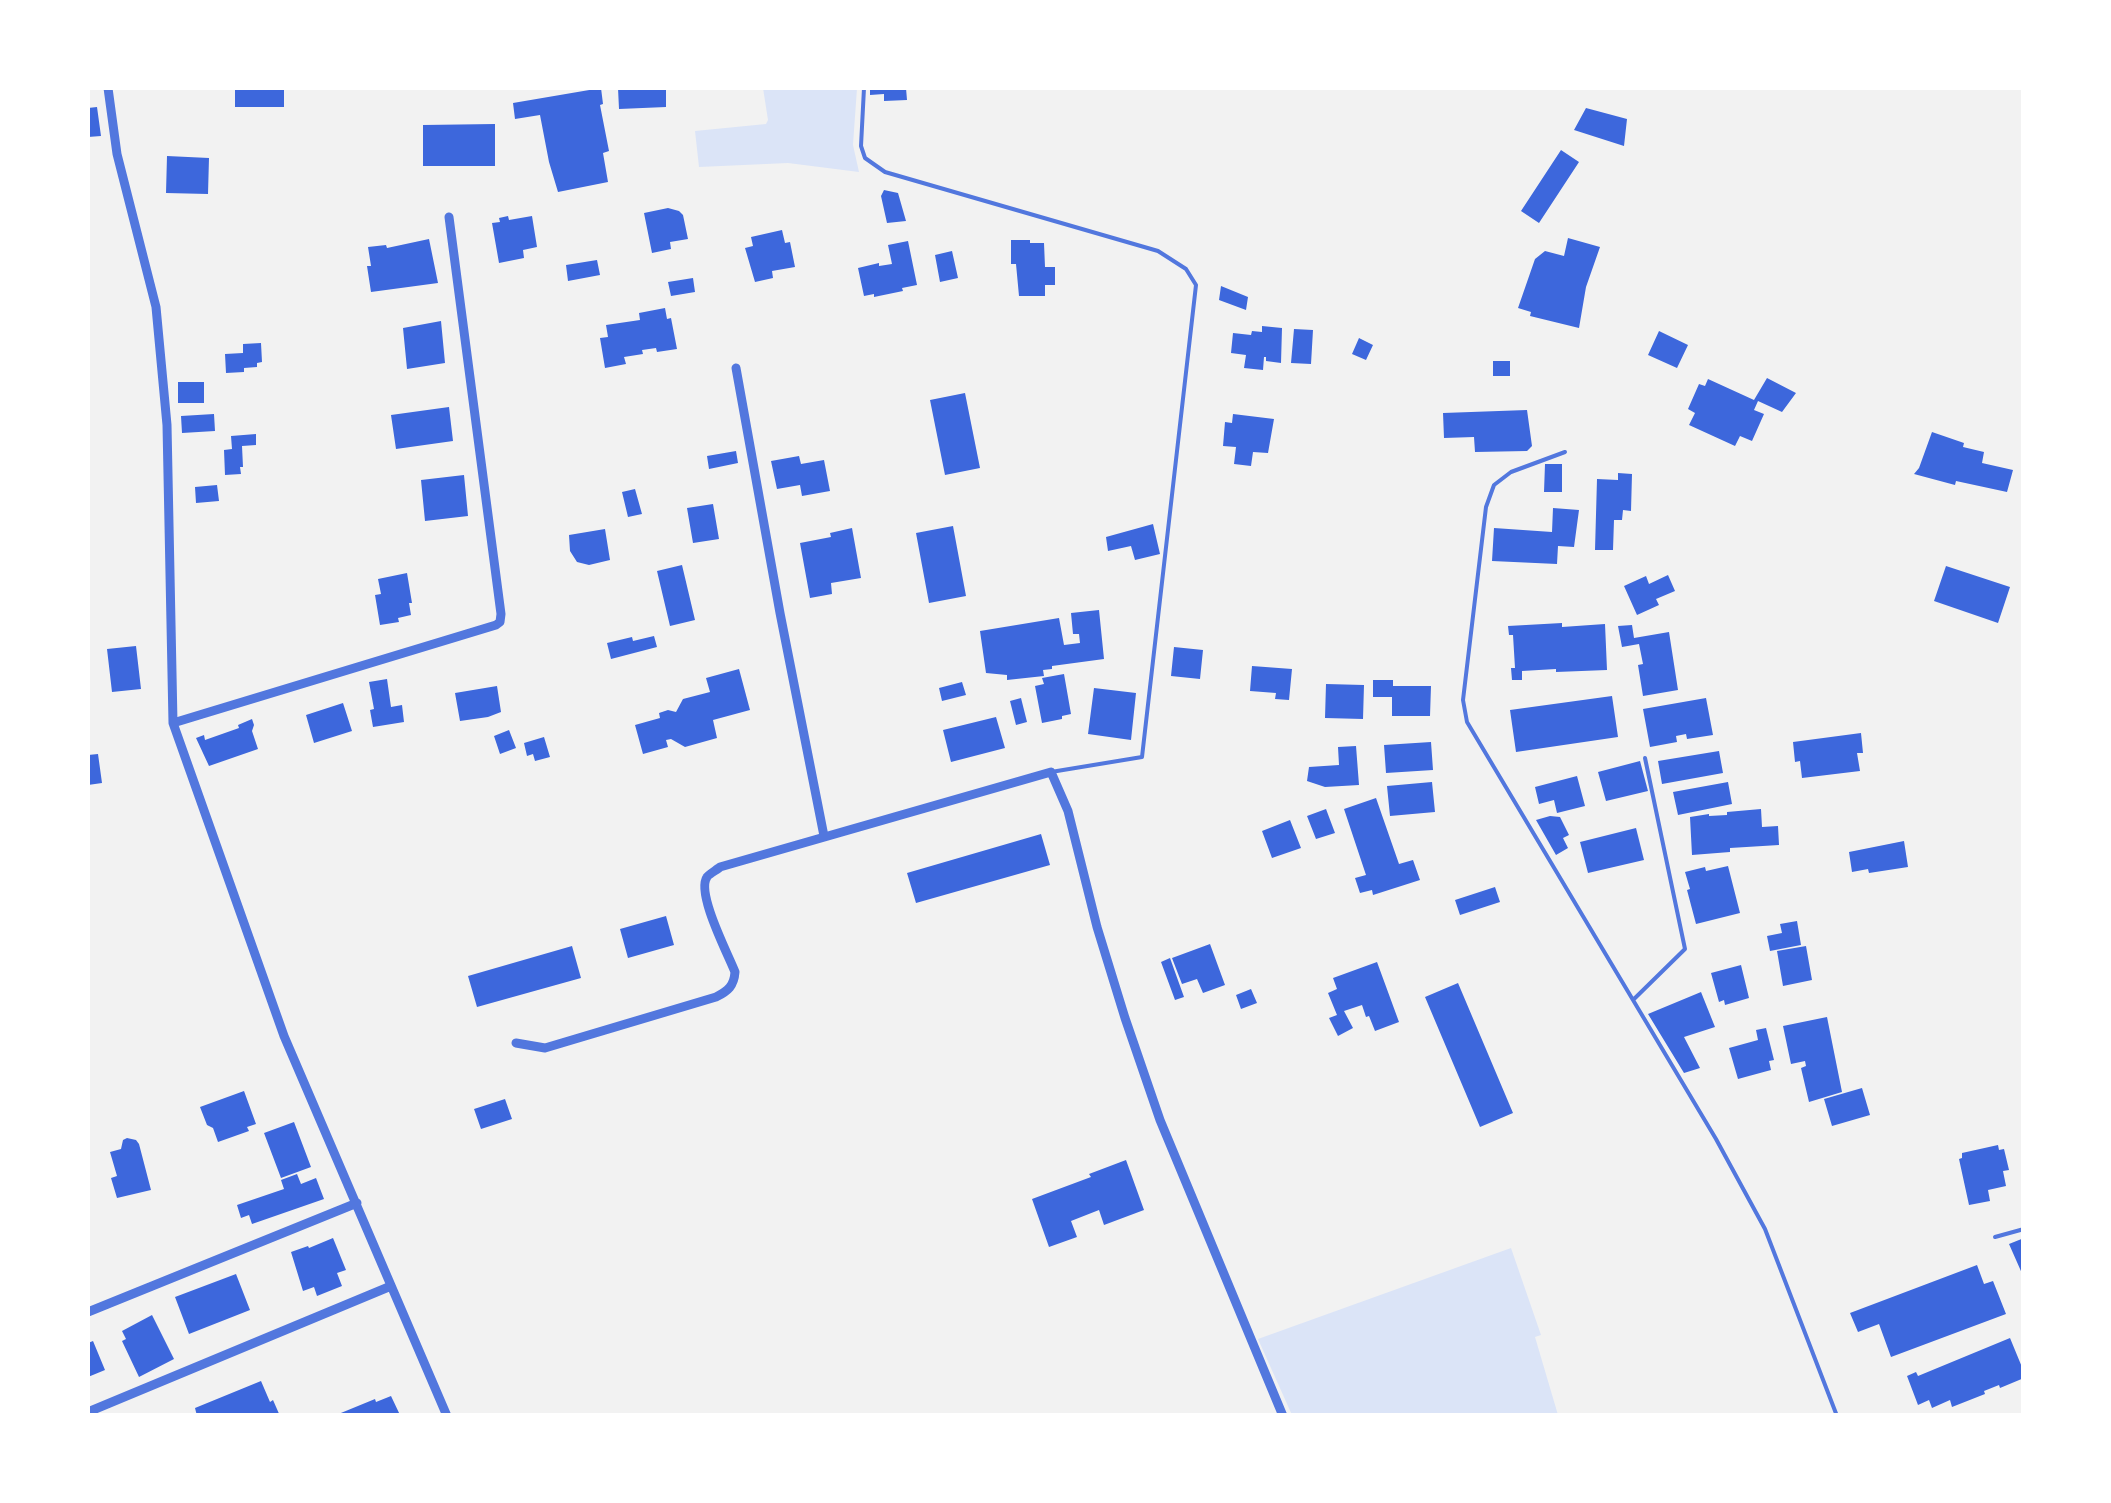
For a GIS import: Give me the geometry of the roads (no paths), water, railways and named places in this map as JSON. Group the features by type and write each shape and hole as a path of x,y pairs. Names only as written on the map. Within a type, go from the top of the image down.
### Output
{"street":[{"path":"108,88 117,154 156,307 167,425 174,723 284,1036 447,1416"},
{"path":"174,723 500,622 449,217"},
{"path":"736,368 824,836"},
{"path":"516,1043 545,1048 716,998 727,991 735,972 706,901 704,886 707,876 720,867 1051,772 1068,811 1097,927 1160,1120 1283,1416"},
{"path":"88,1312 357,1202"},
{"path":"88,1412 392,1286"}],"lane":[{"path":"864,88 861,146 866,158 885,172 1158,251 1186,269 1196,286 1142,756 1051,772"},
{"path":"1565,452 1511,472 1494,485 1486,507 1462,700 1467,722 1716,1139 1764,1229 1837,1416"},
{"path":"1633,1000 1685,949 1645,758"},
{"path":"1995,1237 2024,1229"}]}
